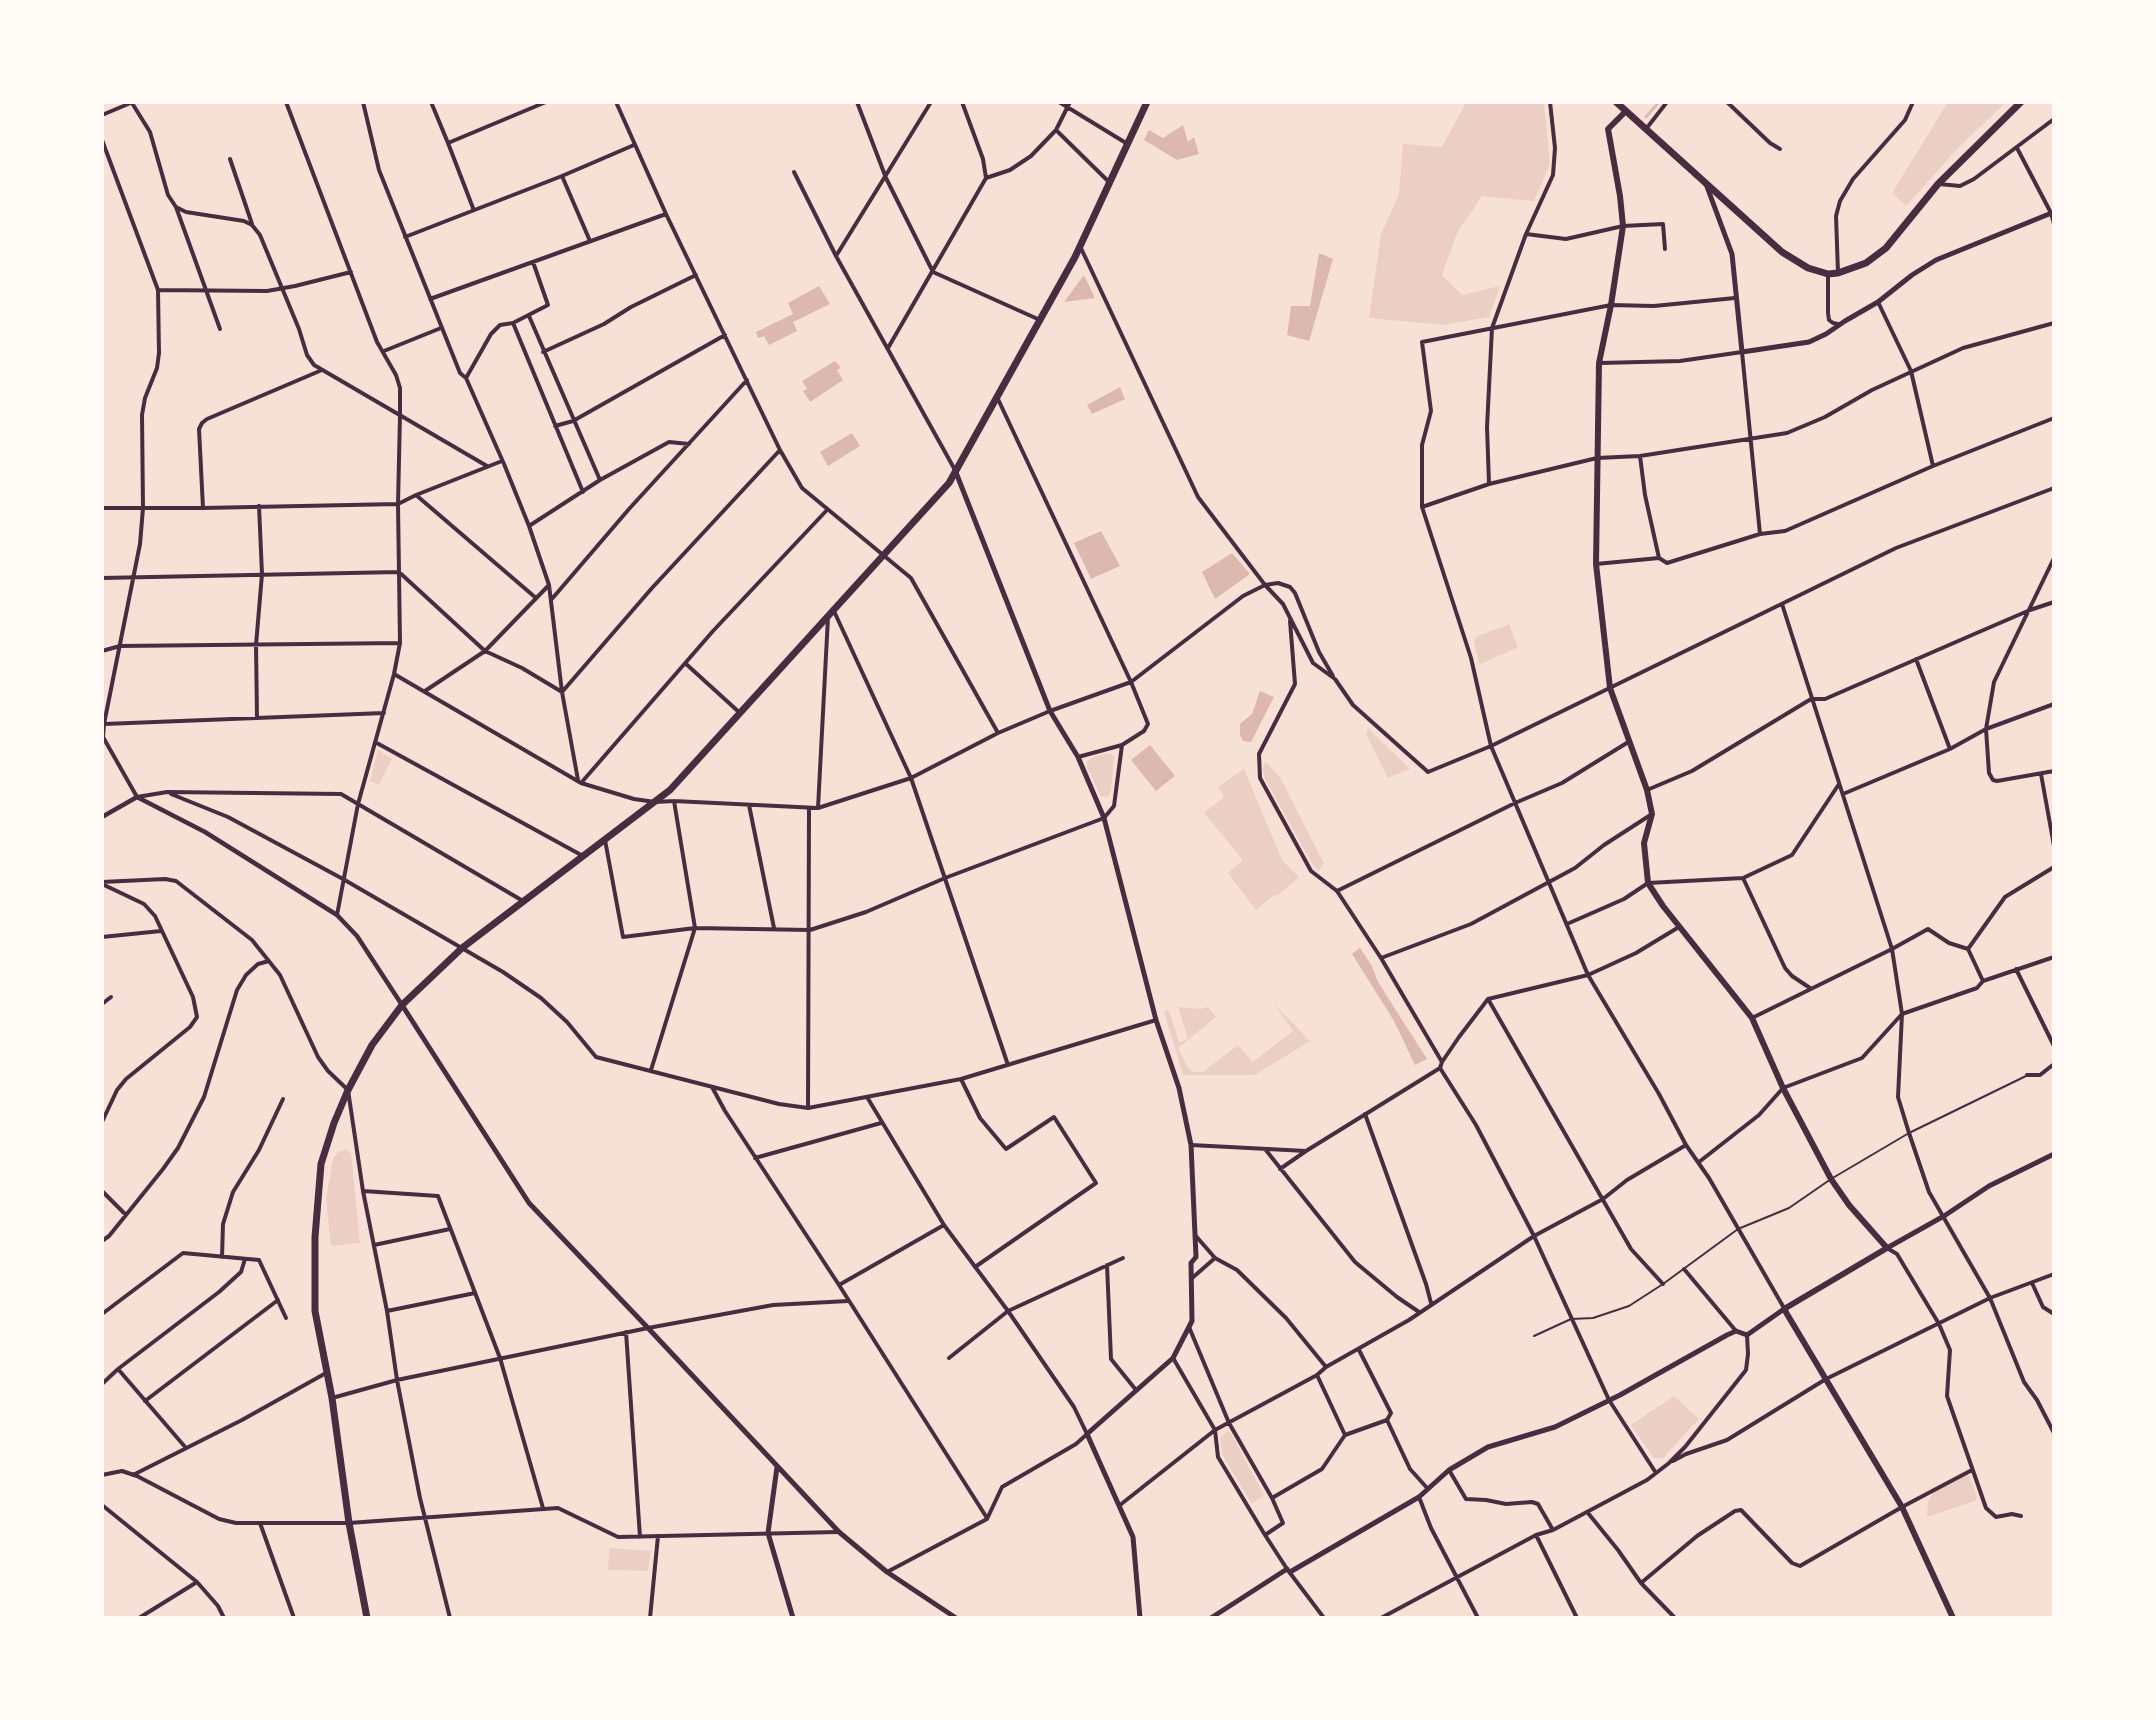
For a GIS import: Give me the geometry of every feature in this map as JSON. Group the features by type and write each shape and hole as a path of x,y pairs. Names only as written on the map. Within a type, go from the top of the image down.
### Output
{"highway":[{"path":"367,1618 349,1523 332,1398 315,1311 315,1237 321,1164 334,1123 348,1090 372,1045 402,1005 462,948 670,790 949,483 1080,246 1147,102"},
{"path":"1616,102 1782,252 1808,268 1828,274 1838,273 1866,263 1886,248 1938,184 2021,102"}],"main road":[{"path":"1626,111 1608,129 1623,226 1611,305 1599,363 1596,564 1610,688 1647,789 1652,814 1644,843 1648,882 1679,927 1752,1018 1783,1088 1831,1179 1849,1205 1887,1248"},
{"path":"1704,180 1732,254 1742,352 1809,342 1878,302 1912,275 1936,260 2052,212"},
{"path":"955,470 1050,711 1078,757 1104,818 1156,1020 1179,1088 1191,1145 1196,1235 1196,1257 1191,1263 1192,1321 1173,1358 1087,1434 1133,1537 1140,1618"},
{"path":"402,1005 529,1203 839,1532 887,1572 956,1618"},
{"path":"1211,1618 1288,1571 1419,1497 1449,1470 1488,1447 1555,1427 1736,1331 1747,1335 1784,1309 1944,1216 1989,1186 2053,1156"},
{"path":"1784,1309 1902,1507 1953,1618"},
{"path":"777,1467 768,1533 793,1618"}],"street":[{"path":"102,115 133,102 150,132 168,195 176,207 220,329"},
{"path":"286,102 377,342 384,351 400,388 398,504 400,643 384,713 358,804 337,915"},
{"path":"363,102 379,170 441,328 460,373 466,378 529,526 549,585 562,692 580,782"},
{"path":"431,102 473,209"},
{"path":"448,143 546,102"},
{"path":"616,102 666,214 780,450 802,488 911,578 998,733"},
{"path":"856,102 886,178 933,272 1040,320"},
{"path":"836,256 931,102"},
{"path":"888,348 986,178 983,159 962,102"},
{"path":"1059,102 1126,143"},
{"path":"986,178 1010,170 1031,156 1056,130 1070,102"},
{"path":"1489,484 1487,427 1492,328 1526,234 1554,175 1555,148 1550,102"},
{"path":"1646,129 1667,102"},
{"path":"1727,102 1770,143 1780,148"},
{"path":"1838,273 1836,216 1840,201 1853,179 1905,120 1913,102"},
{"path":"1938,184 1960,186 1974,179 2054,118"},
{"path":"1056,130 1110,183"},
{"path":"102,141 158,290 159,353 142,415 143,508 140,544 102,738 137,797 205,832 337,915 357,936 402,1005"},
{"path":"405,237 562,176 634,145"},
{"path":"2017,148 2052,212 2054,224"},
{"path":"230,159 252,225 260,235 299,329 307,355 314,365 487,466"},
{"path":"794,172 836,256 955,470"},
{"path":"562,176 590,241"},
{"path":"176,207 186,212 244,221 252,225"},
{"path":"430,299 666,214"},
{"path":"1526,234 1566,239 1623,226 1663,224 1665,249"},
{"path":"1080,246 1198,497 1265,585 1283,604 1312,663 1335,679"},
{"path":"466,378 491,334 500,325 513,323 548,305 533,262"},
{"path":"158,290 267,291 351,272"},
{"path":"1828,274 1829,320 1838,324 1845,321"},
{"path":"543,352 604,324 631,307 696,275"},
{"path":"1735,298 1654,306 1611,305 1422,342 1431,411 1422,445 1422,507 1471,658 1491,746 1588,975 1784,1309"},
{"path":"1878,302 1911,371 1933,466"},
{"path":"529,316 600,480"},
{"path":"513,323 583,492"},
{"path":"1422,507 1489,484 1597,458 1640,456 1787,433 1825,417 1872,390 1963,348 2054,323"},
{"path":"384,351 441,328"},
{"path":"555,426 573,421 725,336"},
{"path":"1599,363 1680,361 1742,352 1760,534"},
{"path":"203,508 199,429 202,423 207,418 323,370"},
{"path":"551,600 747,380"},
{"path":"997,397 1131,682 1148,724 1144,731 1122,745 1078,757"},
{"path":"1596,564 1659,558 1667,563 1760,534 1785,531 1933,466 2054,418"},
{"path":"529,526 600,480 669,442 689,444"},
{"path":"562,692 652,588 780,450"},
{"path":"1640,456 1645,495 1659,558"},
{"path":"102,508 398,504 502,461"},
{"path":"394,674 580,782 634,799 655,802 818,808 911,778 998,733 1050,711 1131,682 1243,596 1265,585 1278,583 1290,587 1295,593 1319,652 1353,705 1428,772 1491,746 1896,548 2054,488"},
{"path":"416,495 536,598"},
{"path":"257,718 256,645 262,574 259,506"},
{"path":"580,782 713,631 827,510"},
{"path":"2054,558 1994,682 1986,729 1989,773 1993,780 2054,771"},
{"path":"102,578 399,572 485,651 522,668 562,692"},
{"path":"425,691 485,651 549,585"},
{"path":"1647,789 1692,771 1811,699 1825,699 2030,610 2054,602"},
{"path":"1782,604 1892,950 1902,1014 1898,1097 1909,1134 1929,1192 1990,1298 2024,1382 2037,1400 2054,1433"},
{"path":"831,612 911,778 1008,1065"},
{"path":"818,808 831,612"},
{"path":"1290,617 1295,684 1259,754 1260,778 1311,871 1337,891 1381,958 1442,1062"},
{"path":"102,651 120,646 400,643"},
{"path":"1916,659 1950,749"},
{"path":"686,663 741,714"},
{"path":"1843,794 1950,749 1986,729 2054,704"},
{"path":"104,724 384,713"},
{"path":"1337,891 1515,803 1562,783 1630,741"},
{"path":"375,742 584,856"},
{"path":"605,840 623,937 695,928 810,930 866,912 945,878 1104,818 1114,806 1122,745"},
{"path":"2042,774 2054,846"},
{"path":"1567,924 1624,899 1648,882 1743,878 1792,855 1839,783"},
{"path":"167,792 228,817 343,879 462,948 541,998 567,1022 596,1057 778,1104 808,1108 961,1079 1156,1020"},
{"path":"102,817 137,797 167,792 341,794 523,901"},
{"path":"651,1070 695,928 674,801"},
{"path":"748,805 774,928"},
{"path":"808,1108 809,808"},
{"path":"1381,958 1471,924 1575,868 1604,845 1652,814"},
{"path":"1968,949 2005,897 2054,867"},
{"path":"1743,878 1785,968 1792,976 1811,988"},
{"path":"102,883 165,879 176,881 252,940 280,975 318,1057 348,1090 363,1191 387,1311 396,1380 450,1618"},
{"path":"102,883 144,904 154,916 193,997 197,1017 190,1027 126,1079 117,1090 102,1122"},
{"path":"1280,1169 1440,1068 1488,999 1588,975 1636,953 1679,927"},
{"path":"1752,1018 1892,950 1928,928 1949,943 1968,949 1983,981"},
{"path":"102,937 161,931"},
{"path":"1699,1162 1759,1115 1783,1088 1862,1058 1902,1014 1977,988 1983,981 2054,957"},
{"path":"102,1241 109,1236 163,1169 192,1123 204,1097 237,990 246,975 258,964 269,961"},
{"path":"2016,969 2054,1046"},
{"path":"102,1004 111,997"},
{"path":"1488,999 1631,1249 1663,1284"},
{"path":"2027,1075 2040,1075 2054,1064"},
{"path":"1440,1068 1476,1125 1534,1236 1609,1400 1656,1473"},
{"path":"961,1079 980,1118 1006,1149 1054,1117 1096,1183 975,1267"},
{"path":"712,1087 724,1112 839,1285 987,1519"},
{"path":"867,1097 944,1225 1008,1311 1074,1407 1087,1434 1076,1444 1002,1487 987,1519 887,1572"},
{"path":"222,1257 223,1224 233,1192 259,1150 283,1099"},
{"path":"1365,1114 1431,1303"},
{"path":"755,1158 881,1123"},
{"path":"1191,1145 1306,1151"},
{"path":"1120,1504 1215,1430 1317,1376 1326,1367 1359,1350 1534,1236 1603,1200 1627,1180 1686,1145"},
{"path":"1264,1149 1355,1262 1419,1312"},
{"path":"102,1191 126,1215"},
{"path":"363,1191 438,1196 500,1358 543,1508"},
{"path":"839,1285 944,1225"},
{"path":"374,1245 450,1229"},
{"path":"1196,1235 1215,1258 1237,1270 1286,1318 1326,1367"},
{"path":"1887,1248 1897,1254 1939,1324 1950,1350 1947,1396 1986,1508 1996,1517 2012,1514 2021,1516"},
{"path":"102,1314 183,1253 260,1260 286,1318"},
{"path":"949,1358 1008,1311 1123,1258"},
{"path":"1191,1280 1215,1258"},
{"path":"102,1384 118,1369 219,1292 241,1272 245,1259"},
{"path":"1107,1265 1111,1359 1136,1390"},
{"path":"1684,1269 1736,1331"},
{"path":"1381,1618 1536,1535 1553,1530 1588,1513 1647,1480 1669,1463 1686,1454 1726,1440 1826,1379 1990,1298 2054,1274"},
{"path":"2032,1283 2043,1307 2053,1311"},
{"path":"387,1311 475,1293"},
{"path":"146,1401 279,1299"},
{"path":"332,1398 396,1380 626,1332 773,1305 848,1301"},
{"path":"1189,1326 1229,1423 1272,1498 1283,1523 1265,1535"},
{"path":"626,1332 640,1537"},
{"path":"1669,1463 1703,1426 1746,1370 1747,1335"},
{"path":"1272,1498 1322,1469 1345,1435 1387,1420 1391,1413 1359,1350"},
{"path":"1173,1358 1215,1430 1218,1457 1288,1571 1324,1618"},
{"path":"118,1369 186,1448"},
{"path":"133,1475 326,1373"},
{"path":"1317,1376 1345,1435"},
{"path":"1387,1420 1410,1469 1428,1489"},
{"path":"1449,1470 1466,1499 1506,1504 1538,1504 1553,1530"},
{"path":"1641,1583 1697,1536 1735,1511 1741,1510 1792,1563 1800,1566 1902,1507 1972,1470"},
{"path":"102,1475 122,1472 133,1475 219,1519 236,1522 349,1523 558,1508 618,1537 839,1532"},
{"path":"1419,1497 1431,1528 1478,1618"},
{"path":"102,1505 197,1582 218,1606 224,1618"},
{"path":"1588,1513 1641,1583 1675,1618"},
{"path":"260,1523 294,1618"},
{"path":"1536,1535 1577,1618"},
{"path":"650,1618 658,1536"},
{"path":"139,1618 197,1582"}],"lane":[{"path":"1534,1336 1570,1319 1593,1318 1629,1306 1738,1229 1789,1208 1831,1179 1909,1134 2027,1075"}],"shaded area":[{"path":"1466,102 1544,102 1550,164 1534,201 1482,196 1457,233 1442,275 1462,295 1500,286 1489,317 1444,325 1369,318 1381,234 1399,194 1403,144 1442,147"},
{"path":"1948,102 2006,102 1958,148 1906,206 1892,193"},
{"path":"1183,125 1188,142 1194,137 1199,154 1177,160 1144,140 1149,130 1163,138"},
{"path":"1319,253 1333,259 1309,341 1287,335 1291,306 1310,306"},
{"path":"1084,275 1095,298 1064,302"},
{"path":"819,286 830,304 793,322 797,331 769,345 764,336 758,338 756,332 793,314 788,303"},
{"path":"835,361 841,368 837,370 843,380 810,402 803,391 807,389 802,381"},
{"path":"1120,387 1125,399 1092,414 1087,405"},
{"path":"852,433 860,446 828,466 820,452"},
{"path":"1101,531 1120,566 1091,579 1074,543"},
{"path":"1232,553 1250,574 1215,599 1202,572"},
{"path":"1509,624 1518,647 1479,665 1474,641 1476,637"},
{"path":"1260,691 1274,697 1251,742 1243,741 1240,735 1240,724 1252,714"},
{"path":"1368,728 1410,769 1388,778 1366,734"},
{"path":"1150,745 1175,776 1156,791 1131,760"},
{"path":"378,750 392,759 379,785 370,781"},
{"path":"1110,753 1114,756 1111,791 1108,797 1101,796 1087,767 1087,761"},
{"path":"1265,761 1280,777 1324,864 1318,871 1265,779 1263,770"},
{"path":"1244,769 1282,860 1299,877 1256,910 1228,873 1243,860 1204,813 1224,797 1218,787"},
{"path":"1360,948 1372,966 1378,982 1427,1059 1415,1065 1394,1021 1352,954"},
{"path":"1274,1004 1310,1041 1255,1075 1183,1075 1164,1012 1168,1010 1170,1013 1179,1042 1188,1039 1178,1007 1200,1009 1208,1007 1216,1017 1178,1048 1188,1068 1193,1072 1203,1072 1238,1045 1253,1062 1293,1031"},
{"path":"345,1149 351,1153 360,1243 331,1246 326,1200 333,1159 337,1153"},
{"path":"1674,1396 1699,1419 1663,1458 1654,1458 1631,1425"},
{"path":"1227,1431 1231,1433 1264,1495 1252,1504 1223,1456 1220,1438"},
{"path":"1964,1472 1969,1475 1977,1497 1975,1501 1927,1517 1928,1502 1935,1489"},
{"path":"609,1548 651,1551 648,1571 608,1570"}],"waterway":[{"path":"1646,117 1659,102"}]}
